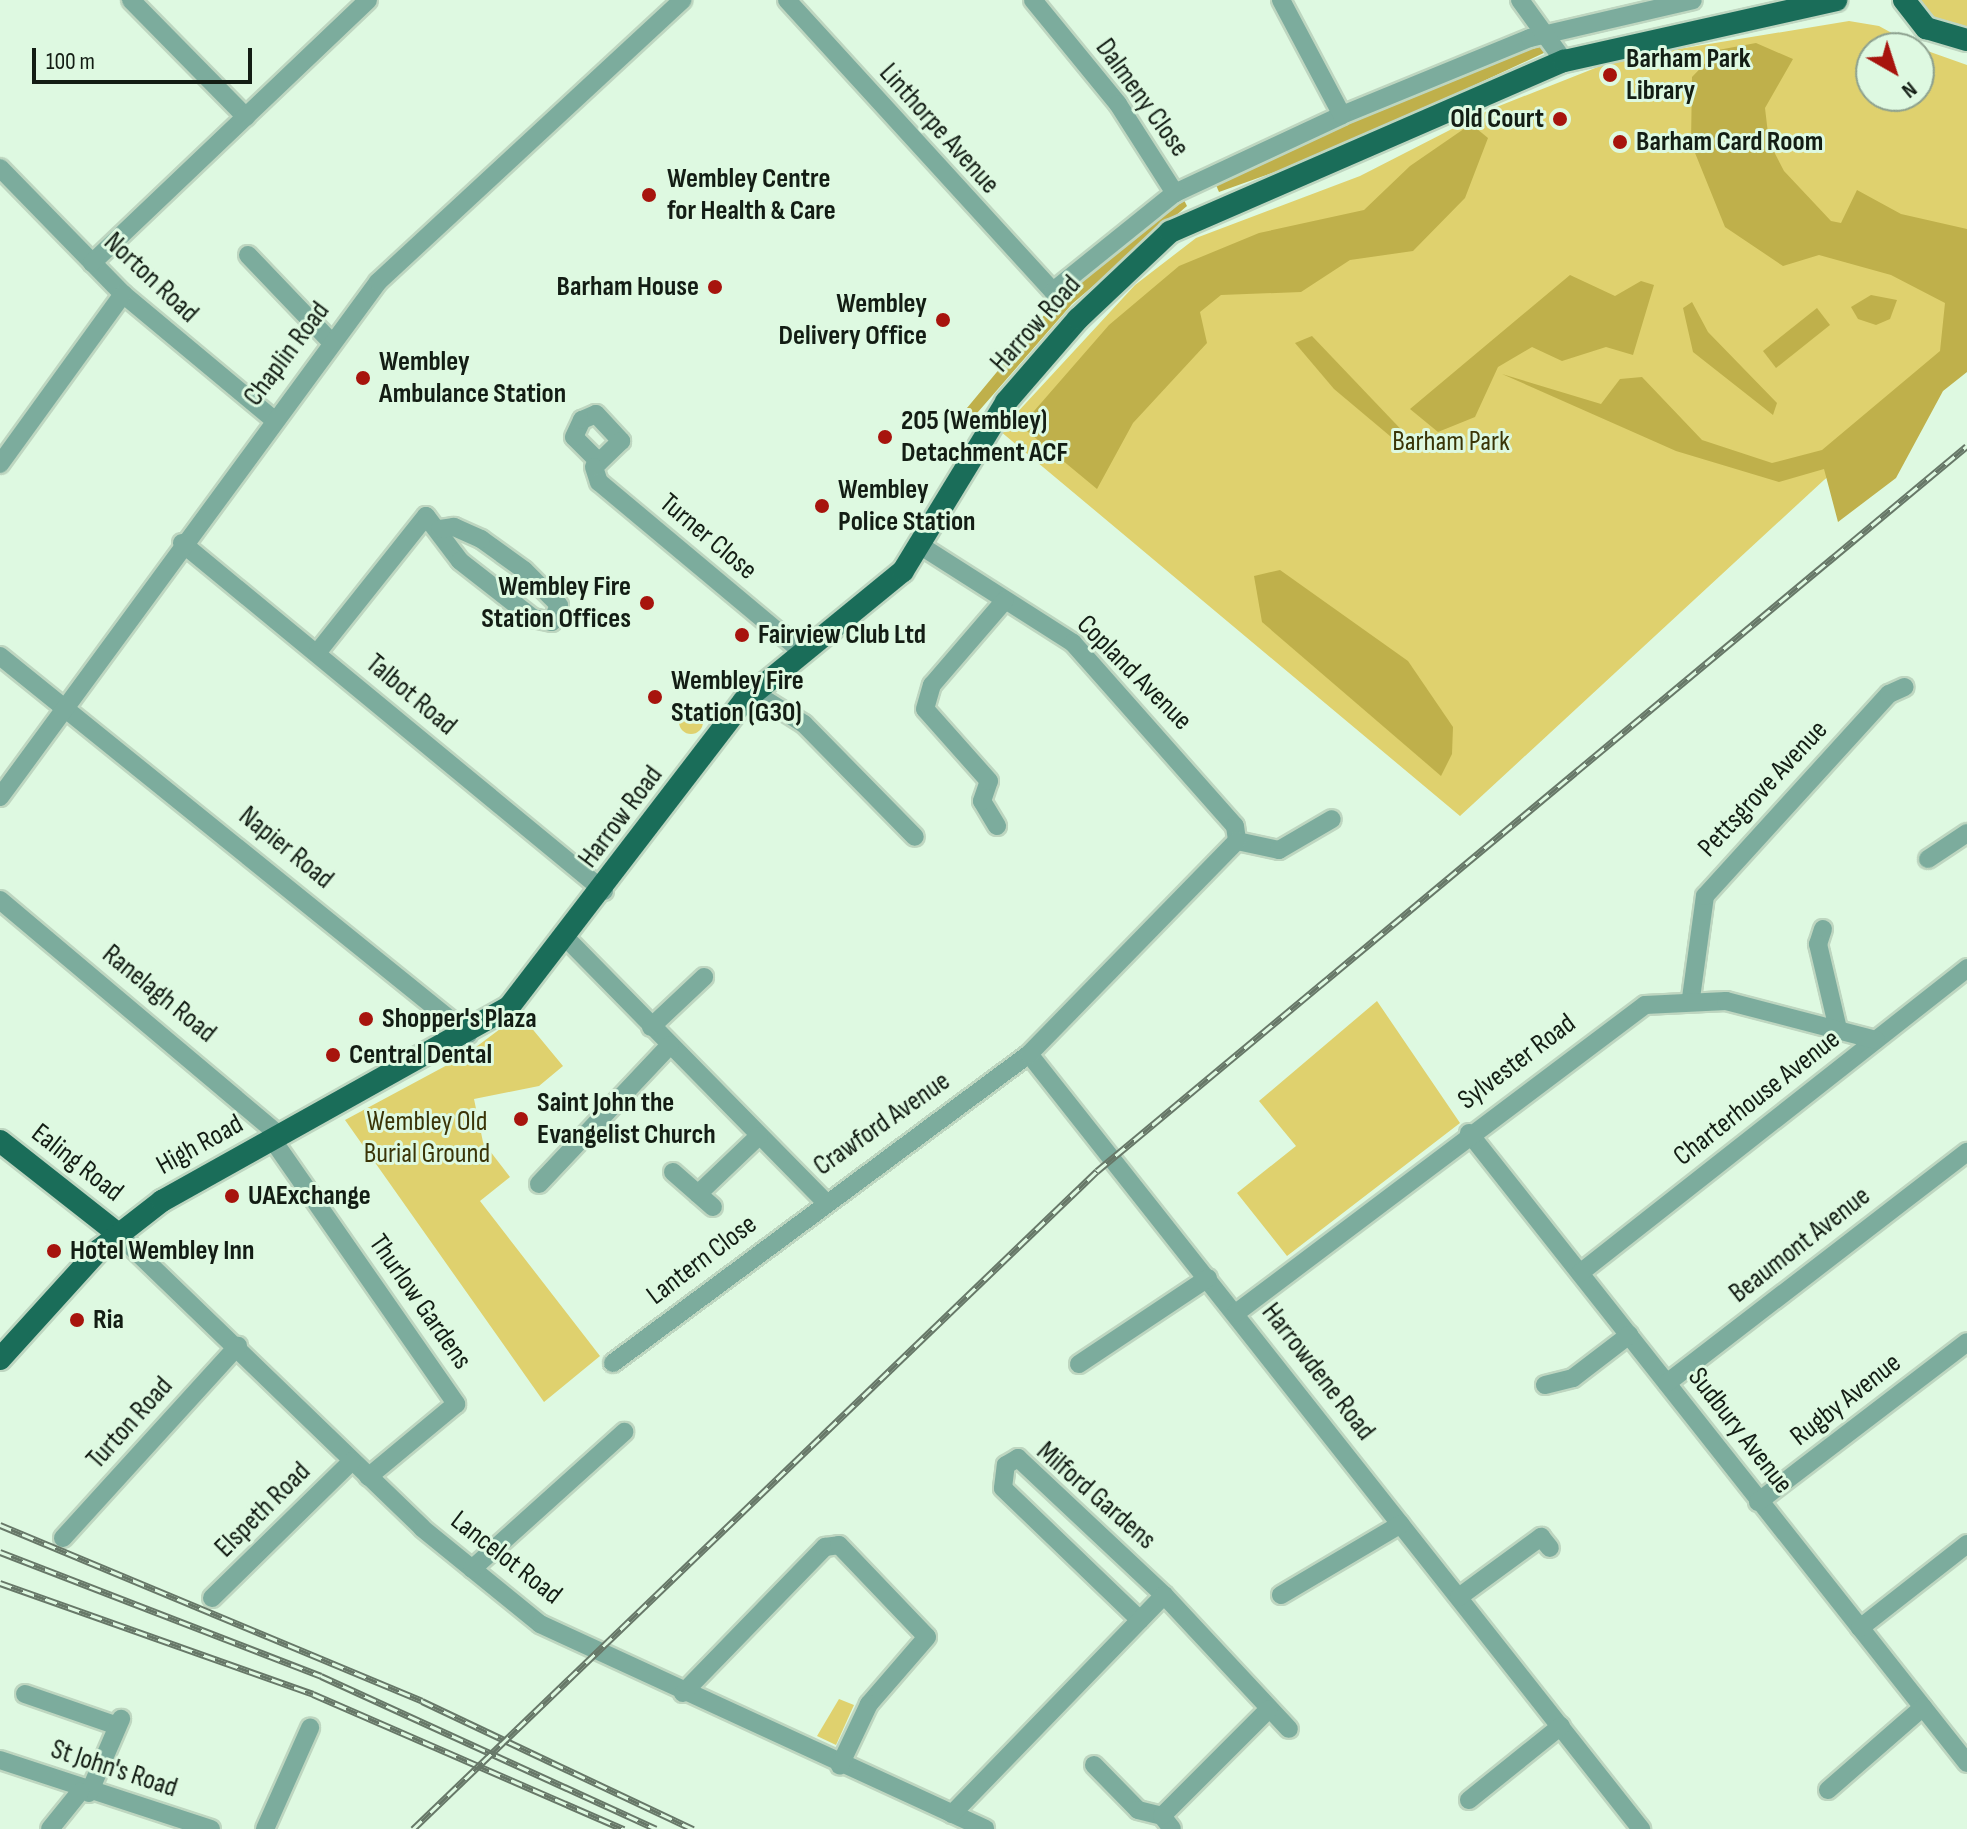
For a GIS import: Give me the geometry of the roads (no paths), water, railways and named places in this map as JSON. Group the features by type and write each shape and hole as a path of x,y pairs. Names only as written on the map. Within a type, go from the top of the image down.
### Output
{"main road":[{"name":"Harrow Road","path":"468,1034 509,1007 567,939 753,692 800,650 884,589 921,546 1006,402 1078,319 1170,232 1564,61 1836,0"},
{"path":"1904,0 1926,28 1967,40"},
{"name":"High Road","path":"0,1359 117,1233 276,1137 468,1034"},
{"name":"Ealing Road","path":"0,1141 117,1233"}],"street":[{"path":"131,0 246,117"},
{"path":"92,263 368,0"},
{"name":"Chaplin Road","path":"0,797 331,342 447,211 682,0"},
{"name":"Linthorpe Avenue","path":"787,0 1053,291"},
{"name":"Dalmeny Close","path":"1033,0 1118,104 1175,193"},
{"path":"1281,0 1342,115"},
{"path":"1520,0 1564,61"},
{"name":"Harrow Road","path":"1053,291 1175,193 1342,115 1547,35 1693,0"},
{"name":"Norton Road","path":"0,168 123,294 273,419"},
{"path":"248,255 331,342"},
{"path":"0,464 6,442 123,294"},
{"name":"Turner Close","path":"599,462 599,482 800,650"},
{"path":"433,523 454,527 481,539 524,570 559,605 552,622 533,618 460,561 440,542 433,523"},
{"path":"317,653 433,523"},
{"name":"Talbot Road","path":"182,543 604,891"},
{"name":"Copland Avenue","path":"921,546 1073,643 1225,813 1237,841"},
{"path":"997,826 984,815 989,781 925,709 932,685 1005,600"},
{"name":"Napier Road","path":"0,656 68,706 468,1034"},
{"name":"Pettsgrove Avenue","path":"1691,998 1705,896 1889,694 1905,687"},
{"path":"753,692 804,724 915,837"},
{"path":"1237,841 1279,850 1332,819"},
{"path":"1928,859 1966,839"},
{"name":"Crawford Avenue","path":"567,939 825,1202 1029,1054 1237,841"},
{"name":"Ranelagh Road","path":"0,900 276,1137"},
{"path":"1823,929 1818,944 1837,1025"},
{"name":"Charterhouse Avenue","path":"1580,1273 1967,968"},
{"path":"651,1027 704,977"},
{"name":"Sylvester Road","path":"1236,1313 1469,1133 1634,1011 1691,998 1837,1025 1876,1040"},
{"path":"539,1184 670,1045"},
{"name":"Harrowdene Road","path":"1029,1054 1641,1829"},
{"name":"Sudbury Avenue","path":"1469,1133 1967,1763"},
{"path":"698,1194 759,1136"},
{"name":"Thurlow Gardens","path":"276,1137 456,1404 368,1477"},
{"name":"Beaumont Avenue","path":"1667,1383 1967,1152"},
{"path":"673,1172 713,1207"},
{"name":"Lantern Close","path":"613,1363 825,1202"},
{"name":"Lancelot Road","path":"117,1233 238,1346 368,1477 540,1624 683,1693 985,1829"},
{"path":"1079,1364 1208,1278"},
{"path":"1545,1385 1573,1378 1629,1335"},
{"name":"Rugby Avenue","path":"1758,1502 1967,1342"},
{"name":"Turton Road","path":"63,1538 238,1346"},
{"path":"472,1569 624,1432"},
{"name":"Milford Gardens","path":"1140,1620 1003,1488 1006,1465 1018,1458 1164,1595 1289,1729"},
{"name":"Elspeth Road","path":"212,1598 352,1461"},
{"path":"1281,1595 1401,1524"},
{"path":"1459,1597 1541,1538"},
{"path":"1860,1628 1967,1544"},
{"path":"683,1693 825,1547 839,1545 927,1637 869,1704 840,1765"},
{"path":"952,1814 1164,1595"},
{"path":"25,1694 118,1722 84,1792 50,1829"},
{"path":"1828,1790 1923,1707"},
{"path":"1094,1765 1138,1810 1167,1822 1269,1709"},
{"path":"1469,1800 1561,1726"},
{"path":"265,1829 310,1728"},
{"name":"St John's Road","path":"0,1760 84,1792 211,1829"}],"railway":[{"path":"413,1829 1097,1171 1967,446"},
{"path":"0,1525 422,1701 693,1829"},
{"path":"0,1552 321,1676 656,1829"},
{"path":"0,1583 313,1694 624,1829"}],"place":[{"name":"Barham Park Library","path":"1610,75"},
{"name":"Old Court","path":"1560,119"},
{"name":"Barham Card Room","path":"1620,142"},
{"name":"Wembley Centre for Health & Care","path":"649,195"},
{"name":"Barham House","path":"715,287"},
{"name":"Wembley Delivery Office","path":"943,320"},
{"name":"Wembley Ambulance Station","path":"363,378"},
{"name":"205 (Wembley) Detachment ACF","path":"885,437"},
{"name":"Wembley Police Station","path":"822,506"},
{"name":"Wembley Fire Station Offices","path":"647,603"},
{"name":"Fairview Club Ltd","path":"742,635"},
{"name":"Wembley Fire Station (G30)","path":"655,697"},
{"name":"Shopper's Plaza","path":"366,1019"},
{"name":"Central Dental","path":"333,1055"},
{"name":"Saint John the Evangelist Church","path":"521,1119"},
{"name":"UAExchange","path":"232,1196"},
{"name":"Hotel Wembley Inn","path":"54,1251"},
{"name":"Ria","path":"77,1320"}],"park label":[{"name":"Barham Park","path":"1451,442"},
{"name":"Wembley Old Burial Ground","path":"427,1138"}]}
